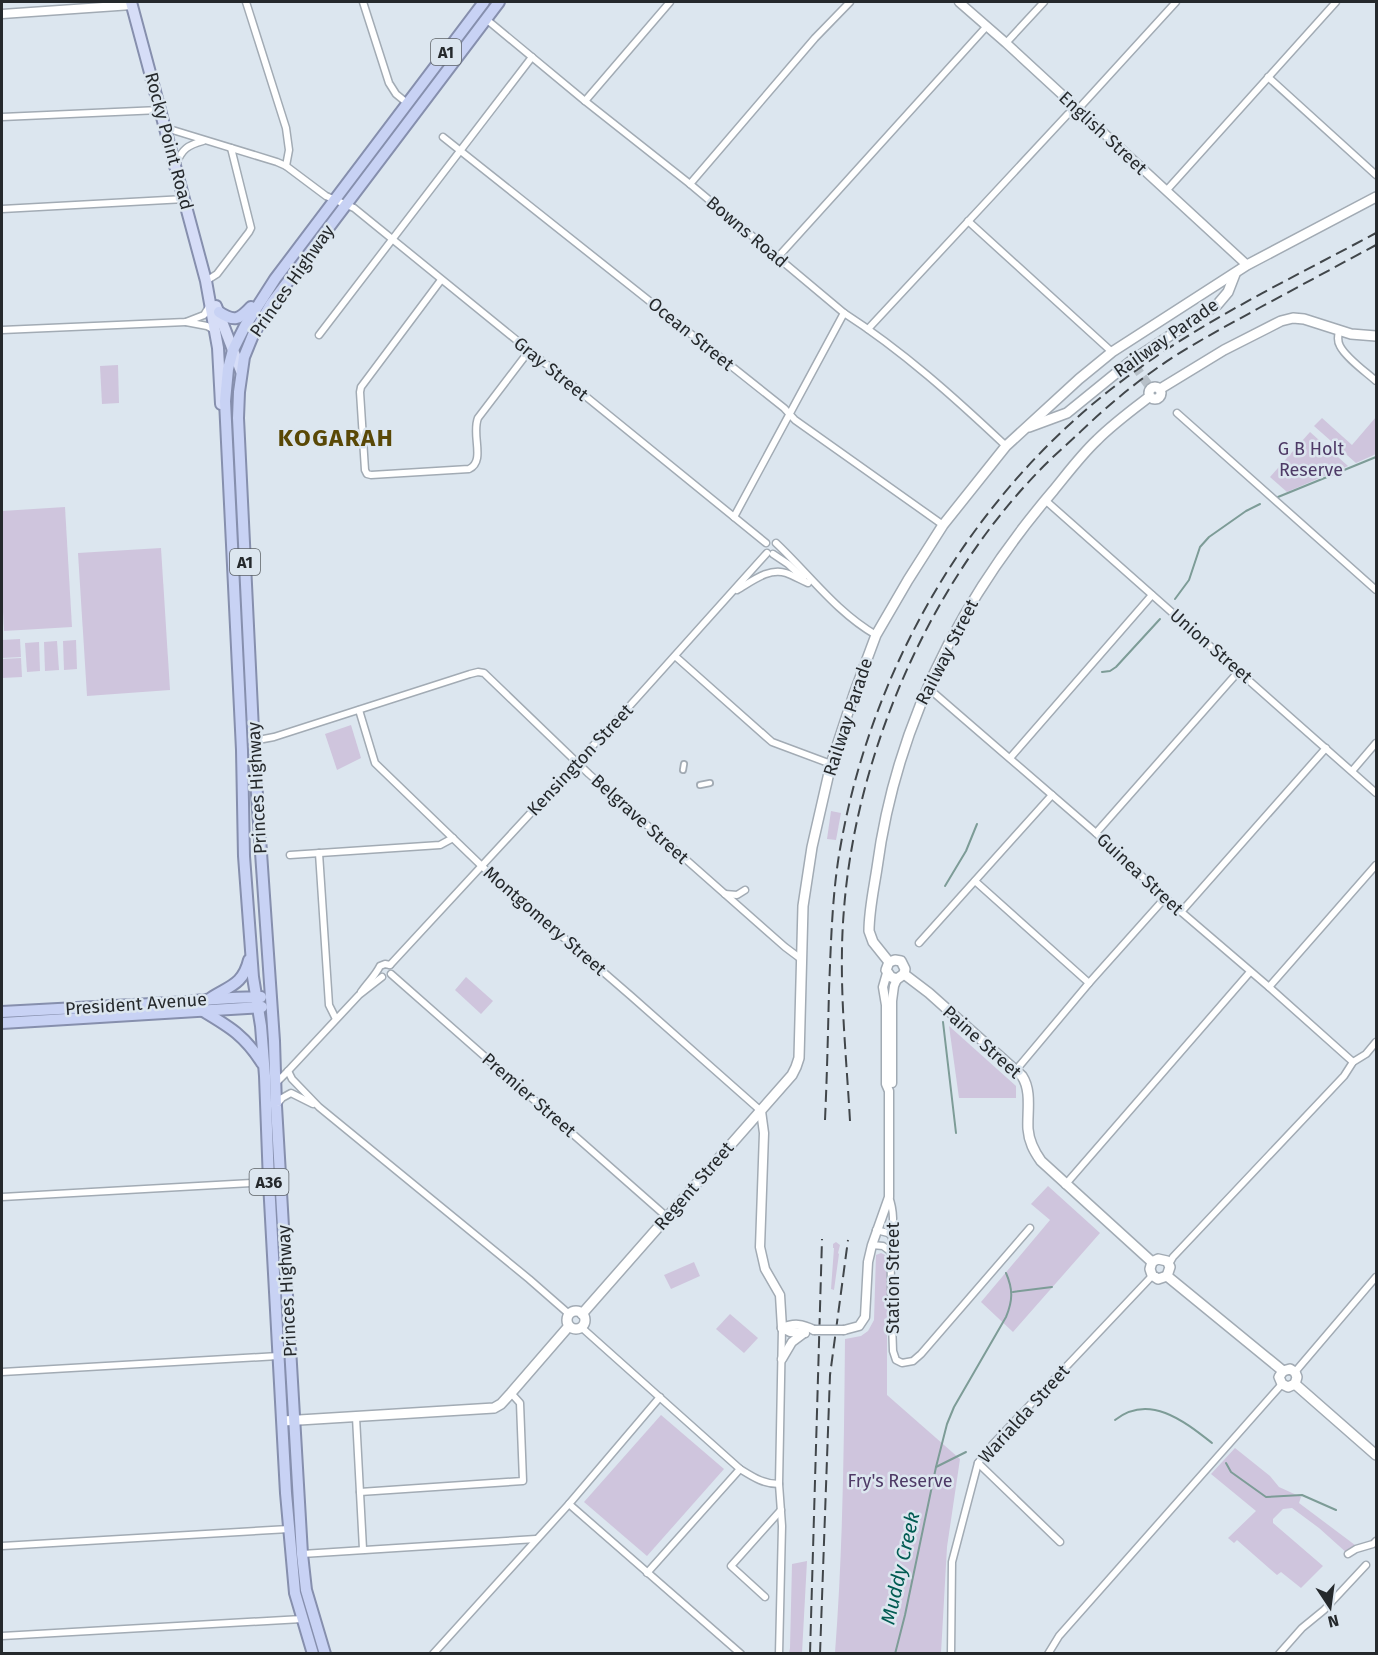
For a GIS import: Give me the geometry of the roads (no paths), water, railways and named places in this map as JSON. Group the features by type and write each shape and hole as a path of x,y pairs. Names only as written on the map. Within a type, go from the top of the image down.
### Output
{"highway":[{"name":"Princes Highway","path":"325,1653 304,1577 289,1421 278,1356 264,1066 251,951 243,836 242,741 226,386 233,350 245,326 275,279 484,2"},
{"name":"Princes Highway","path":"313,1653 293,1583 289,1529 289,1421 274,1041 254,741 238,398 247,346 259,324 345,204 499,2"},
{"path":"219,312 232,319 242,316 275,279"},
{"name":"A1","path":"211,998 233,986 243,977 251,951"},
{"name":"President Avenue","path":"2,1012 189,1002 211,998 256,1002"},
{"name":"President Avenue","path":"4,1022 203,1011 271,1001"},
{"path":"203,1011 234,1029 252,1046 264,1066"}],"main road":[{"name":"Rocky Point Road","path":"131,3 206,281 216,332 220,366 222,432 227,448"},
{"name":"Railway Parade","path":"799,1054 805,889 831,764 876,635 943,525 1006,447 1052,403 1112,352 1247,265 1377,197"},
{"name":"Railway Parade","path":"1026,429 1062,415 1073,408 1217,305 1228,292 1235,274"},
{"name":"Rocky Point Road","path":"206,281 242,371"},
{"name":"Railway Street","path":"889,962 873,942 869,931 877,862 891,790 909,733 951,636 984,581 1045,500 1096,440 1152,390 1281,321 1293,318 1304,319 1351,334 1377,336"},
{"path":"1052,403 1060,411 1073,408"},
{"path":"895,960 901,962 905,969 900,976 891,977 887,973 886,967 889,962 895,960"},
{"name":"Paine Street","path":"900,976 1022,1076 1027,1085 1028,1129 1033,1148 1047,1169 1152,1262"},
{"name":"Regent Street","path":"582,1314 792,1075 798,1063 799,1054"},
{"path":"1161,1259 1168,1263 1170,1270 1167,1276 1158,1279 1152,1276 1149,1269 1152,1262 1161,1259"},
{"path":"1167,1276 1282,1371"},
{"path":"577,1311 582,1314 585,1319 581,1327 577,1329 569,1326 567,1319 569,1314 577,1311"},
{"path":"289,1421 491,1409 501,1404 569,1326"},
{"path":"1288,1369 1295,1372 1297,1377 1295,1384 1288,1387 1282,1384 1279,1378 1282,1371 1288,1369"},
{"path":"1295,1384 1377,1455"}],"street":[{"path":"246,2 286,128 289,150 286,166"},
{"path":"363,2 388,83 407,103"},
{"path":"585,101 670,2"},
{"path":"690,184 815,38 850,2"},
{"name":"English Street","path":"958,2 1006,43 1247,265"},
{"path":"1006,43 1044,2"},
{"path":"868,329 1068,114 1081,106 1176,2"},
{"path":"1166,191 1336,2"},
{"path":"2,14 131,3"},
{"name":"Bowns Road","path":"486,18 844,313 943,387 1006,447"},
{"path":"778,257 987,26"},
{"path":"319,335 532,57"},
{"path":"1268,76 1377,175"},
{"path":"2,117 160,110"},
{"name":"Gray Street","path":"166,128 286,166 326,196 354,208 766,543"},
{"name":"Ocean Street","path":"443,136 795,420 943,525"},
{"path":"176,165 184,148 204,140"},
{"path":"206,281 217,274 251,228 231,148"},
{"path":"2,209 185,200"},
{"path":"968,221 1112,352"},
{"path":"441,280 361,387 367,474 474,467 478,456 475,429 478,418 529,351"},
{"path":"186,322 204,315 210,303"},
{"path":"734,517 844,313"},
{"path":"2,330 186,322 207,326 216,332"},
{"path":"1339,331 1338,340 1346,354 1377,381"},
{"path":"1177,413 1377,590"},
{"name":"Union Street","path":"1045,500 1377,793"},
{"path":"827,597 776,543 771,541 766,543 765,548 770,554 788,564 858,624 876,635"},
{"path":"770,554 777,549 776,543"},
{"name":"Kensington Street","path":"390,965 770,554"},
{"path":"732,594 761,577 775,572 786,573 808,583"},
{"path":"1010,758 1152,595"},
{"path":"675,656 772,742 831,764"},
{"path":"1096,833 1239,671"},
{"name":"Belgrave Street","path":"359,710 470,674 484,673 592,776 801,959"},
{"name":"Guinea Street","path":"927,687 1096,833 1165,898 1353,1062"},
{"path":"242,741 274,737 359,710"},
{"name":"Montgomery Street","path":"359,710 375,763 481,866 761,1111"},
{"path":"1352,771 1377,743"},
{"path":"1181,912 1326,748"},
{"path":"700,785 710,783"},
{"path":"919,943 1052,795"},
{"path":"290,855 440,845 453,838"},
{"path":"319,853 330,1005 336,1019"},
{"path":"1269,987 1377,865"},
{"path":"975,881 1089,983"},
{"path":"725,894 737,895 745,890"},
{"path":"1016,1070 1165,898"},
{"path":"382,964 390,965 392,970 388,978 380,975 379,968 382,964"},
{"path":"1065,1185 1250,972"},
{"name":"Station Street","path":"887,973 883,987 886,1005 886,1084 889,1091"},
{"name":"Premier Street","path":"391,974 667,1217"},
{"path":"275,1083 380,975"},
{"name":"Station Street","path":"782,1328 790,1332 804,1333 814,1330 851,1330 859,1326 865,1317 868,1262 876,1230 889,1197 892,1001 893,991 900,976"},
{"path":"1168,1263 1344,1076 1353,1062 1366,1054 1377,1042"},
{"path":"288,1071 294,1081 319,1107 569,1314"},
{"path":"276,1106 282,1098 291,1093 319,1107"},
{"path":"761,1111 764,1133 760,1247 765,1269 780,1295 782,1328 779,1484 782,1583 780,1653"},
{"path":"2,1197 269,1182"},
{"name":"Station Street","path":"889,1197 893,1206 891,1252 893,1352 896,1360 902,1364 913,1361 921,1354 1030,1228"},
{"path":"876,1230 888,1233 892,1237"},
{"path":"872,1245 883,1246 891,1252"},
{"name":"Warialda Street","path":"951,1653 952,1562 978,1462 1152,1276"},
{"path":"1295,1372 1377,1277"},
{"name":"Station Street","path":"782,1328 791,1324 805,1325 814,1330"},
{"path":"581,1327 740,1469 767,1484 779,1484"},
{"path":"782,1359 792,1342 804,1333"},
{"path":"2,1371 278,1356"},
{"path":"1048,1653 1059,1636 1282,1384"},
{"path":"360,1492 523,1481 520,1403 511,1393"},
{"path":"433,1653 537,1539 660,1397"},
{"path":"356,1417 363,1549"},
{"path":"978,1462 1060,1542"},
{"path":"647,1573 740,1469"},
{"path":"568,1504 741,1653"},
{"path":"765,1597 731,1566 781,1510"},
{"path":"2,1546 289,1529"},
{"path":"302,1554 537,1539"},
{"path":"1348,1554 1377,1541"},
{"path":"1279,1653 1366,1565"},
{"path":"2,1636 302,1620"}],"waterway":[{"path":"1278,497 1376,457"},
{"path":"1175,599 1189,580 1200,547 1209,537 1260,504"},
{"path":"1102,672 1116,667 1160,619"},
{"path":"945,886 966,851 977,824"},
{"path":"943,1022 956,1133"},
{"name":"Muddy Creek","path":"895,1654 947,1424 954,1407 1006,1317 1011,1295 1006,1273"},
{"path":"1013,1292 1052,1287"},
{"path":"1115,1420 1128,1412 1141,1409 1166,1413 1190,1426 1212,1443"},
{"path":"936,1467 966,1452"},
{"path":"1226,1463 1231,1472 1266,1497 1302,1495 1336,1510"}],"tunnel":[{"path":"1135,366 1149,386"}],"railway":[{"path":"825,1120 831,937 840,849 855,780 877,713 905,648 938,586 978,527 1023,472 1072,422 1127,377 1217,318 1376,233"},
{"path":"850,1121 843,1015 842,935 851,850 864,791 882,733 904,675 931,620 963,567 998,518 1036,474 1095,418 1166,362 1205,338 1376,245"},
{"path":"810,1654 822,1239"},
{"path":"820,1654 830,1375 848,1240"}],"district":[{"name":"KOGARAH","path":"336,438"}],"park label":[{"name":"G B Holt Reserve","path":"1311,459"},
{"name":"Fry's Reserve","path":"900,1481"}]}
